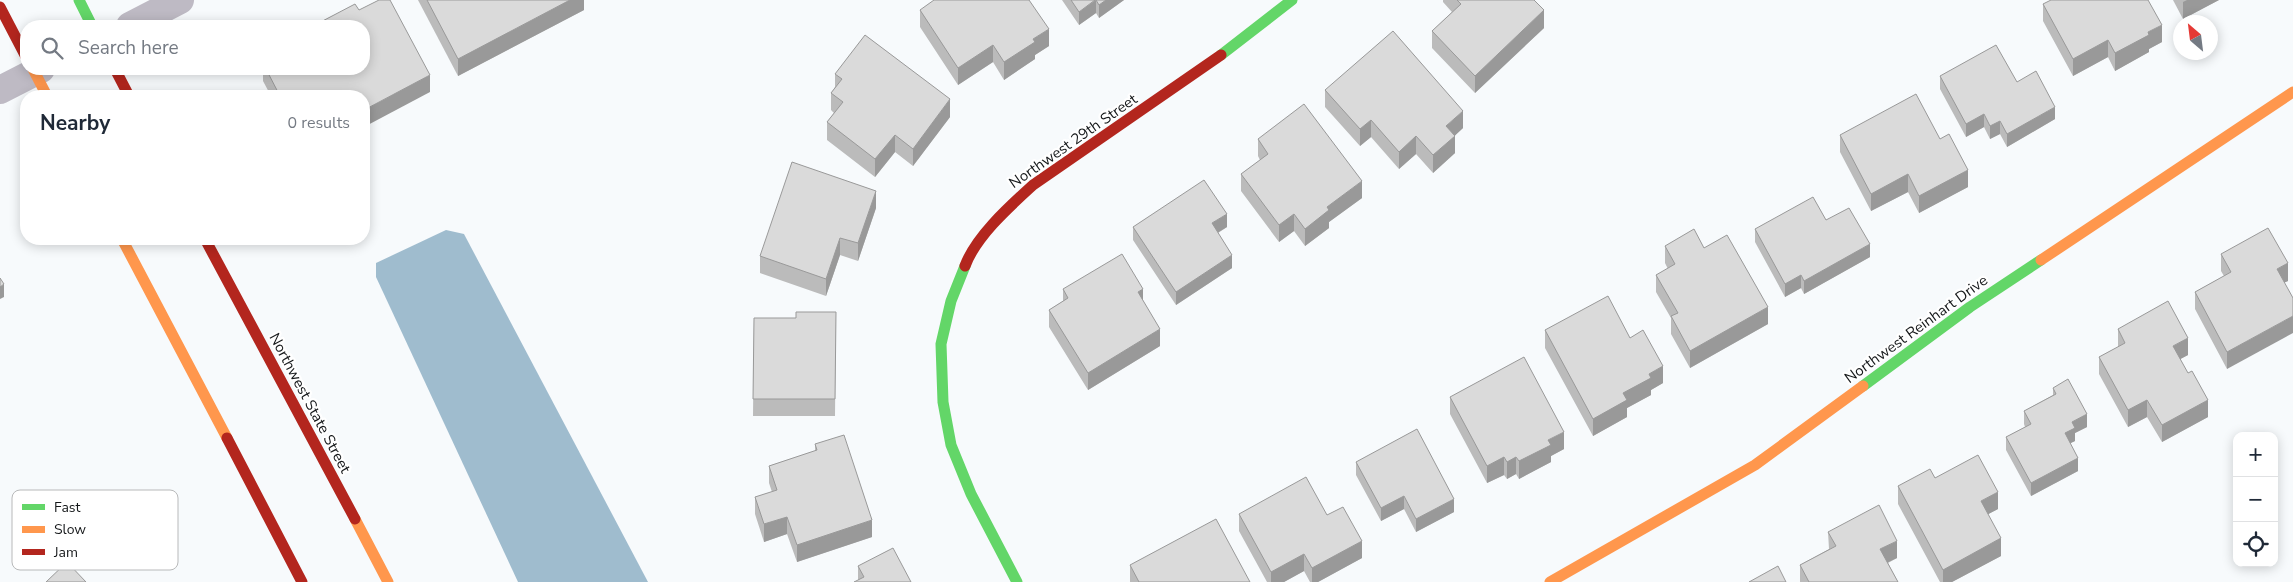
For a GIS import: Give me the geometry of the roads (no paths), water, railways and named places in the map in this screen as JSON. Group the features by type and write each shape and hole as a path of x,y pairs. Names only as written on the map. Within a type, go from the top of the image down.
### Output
{"street":[{"path":"79,0 89,20"},
{"path":"142,20 180,0"},
{"name":"Northwest 29th Street","path":"1017,582 964,478 951,445 943,402 941,344 951,301 966,262 986,231 1006,208 1033,185 1220,56 1292,0"},
{"path":"0,7 20,42"},
{"path":"0,90 21,75"},
{"path":"38,75 44,90"},
{"path":"118,75 126,90"},
{"name":"Northwest Reinhart Drive","path":"1550,582 1755,464 1970,307 2293,92"},
{"path":"125,245 302,582"},
{"name":"Northwest State Street","path":"208,245 388,582"}],"water":[{"path":"446,230 464,234 648,582 518,582 376,277 376,263"}]}
